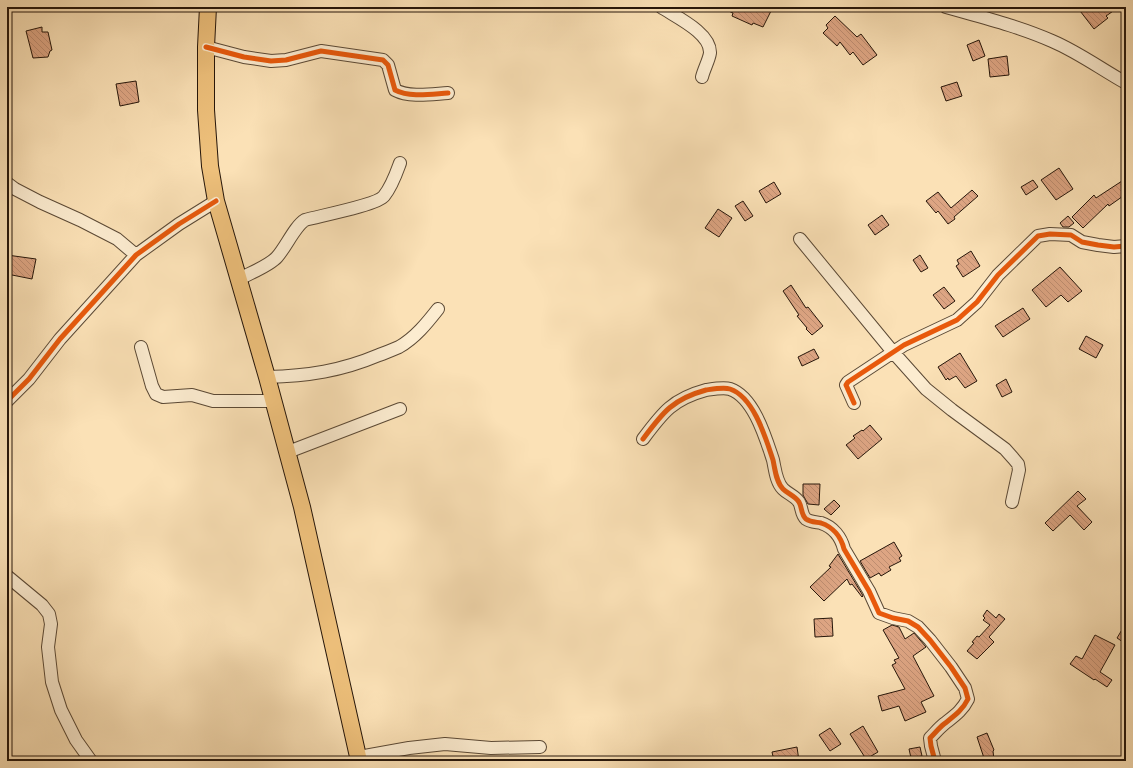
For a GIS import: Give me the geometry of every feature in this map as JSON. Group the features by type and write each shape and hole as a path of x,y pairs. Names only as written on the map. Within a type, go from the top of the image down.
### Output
{"main road":[{"path":"208,7 206,46 206,110 210,166 216,201 288,452 320,581 359,759"}],"street":[{"path":"661,7 691,26 703,36 709,46 710,53 702,77"},
{"path":"946,7 987,18 1051,41 1077,54 1126,83"},
{"path":"206,46 244,57 271,61 286,60 322,51 383,60 388,65 395,90 413,94 448,94"},
{"path":"239,279 275,259 301,223 305,220 365,204 384,197 391,186 400,163"},
{"path":"7,183 15,189 40,202 117,239 136,255"},
{"path":"7,401 60,339 136,255 179,224 216,201"},
{"path":"854,403 846,388 848,382 904,345 957,320 977,302 1003,270 1038,236 1050,234 1071,234 1082,242 1114,247 1126,246"},
{"path":"800,239 893,352 926,389 1005,449 1018,464 1019,470 1012,502"},
{"path":"267,377 322,373 357,364 399,347 428,322 438,309"},
{"path":"142,346 152,386 156,394 164,397 192,395 213,401 274,401"},
{"path":"643,439 658,419 674,403 693,394 711,389 729,389 742,396 755,415 768,444 778,481 783,489 793,495 800,503 804,517 808,520 823,524 835,532 869,591 879,613 908,621 918,627 930,640 965,688 968,699 963,708 955,717 943,724 930,738 935,761"},
{"path":"288,452 400,408"},
{"path":"7,576 38,601 49,614 51,624 48,647 52,682 61,710 76,740 91,761"},
{"path":"359,759 409,748 445,744 491,748 540,747"}],"building":[{"path":"719,7 773,7 763,27 753,23 752,25 732,16 733,13"},
{"path":"1077,7 1119,7 1106,16 1108,18 1094,29"},
{"path":"835,16 857,37 861,34 877,55 863,65 853,52 850,55 840,42 837,46 823,33 828,28 826,25"},
{"path":"42,27 42,32 48,32 52,50 50,51 48,57 33,58 26,31"},
{"path":"979,40 985,56 973,61 967,45"},
{"path":"1007,56 1009,75 990,77 988,59"},
{"path":"136,81 139,102 120,106 116,84"},
{"path":"957,82 962,96 946,101 941,87"},
{"path":"1059,168 1073,189 1056,200 1041,180"},
{"path":"1033,180 1038,187 1026,195 1021,187"},
{"path":"1122,181 1126,186 1126,194 1109,206 1108,204 1083,228 1072,217 1094,195 1096,198"},
{"path":"774,182 781,194 766,203 759,191"},
{"path":"972,190 978,196 948,224 938,211 936,213 926,201 938,192 951,208"},
{"path":"743,201 753,216 745,221 735,206"},
{"path":"718,209 732,218 719,237 705,228"},
{"path":"882,215 889,225 875,235 868,225"},
{"path":"1068,216 1074,223 1069,227 1063,227 1060,223"},
{"path":"971,251 980,266 963,277 956,266 959,264 957,260"},
{"path":"7,255 36,259 32,279 7,274"},
{"path":"920,255 928,268 921,272 913,260"},
{"path":"1060,267 1082,291 1068,302 1061,295 1046,307 1032,290"},
{"path":"791,285 806,308 808,307 823,326 812,335 797,316 799,315 783,291"},
{"path":"944,287 955,301 944,309 933,295"},
{"path":"1023,308 1030,319 1003,337 995,326"},
{"path":"1086,336 1103,345 1096,358 1079,349"},
{"path":"814,349 819,358 802,366 798,357"},
{"path":"960,353 977,381 965,388 956,376 946,380 938,367"},
{"path":"1006,379 1012,392 1002,397 996,385"},
{"path":"870,425 882,439 858,459 846,445 855,438 853,436 862,430 863,431"},
{"path":"803,484 820,484 819,505 808,504 803,495"},
{"path":"1078,491 1086,499 1077,506 1092,522 1084,530 1070,515 1053,531 1045,523"},
{"path":"834,500 840,506 831,515 824,509"},
{"path":"894,542 902,556 899,558 901,561 889,567 891,570 881,576 879,573 870,578 860,561"},
{"path":"838,554 862,594 862,597 852,584 850,585 847,579 824,601 810,587 831,567 829,566"},
{"path":"987,610 996,618 999,614 1005,619 989,637 994,642 977,659 967,651 974,643 972,642 977,636 979,637 990,625 983,620 985,618 983,616"},
{"path":"832,618 833,636 815,637 814,619"},
{"path":"1126,623 1126,644 1117,638"},
{"path":"892,625 899,627 905,639 914,633 926,647 913,656 934,696 921,702 926,712 905,721 899,706 882,711 878,696 905,689 892,665 896,663 894,660 899,658 883,630"},
{"path":"1095,635 1115,645 1100,672 1112,680 1107,687 1070,664 1076,656 1082,659"},
{"path":"863,726 878,752 866,759 850,734"},
{"path":"830,728 841,744 830,751 819,735"},
{"path":"987,733 994,750 994,760 984,761 977,737"},
{"path":"797,747 799,761 774,761 772,752"},
{"path":"920,747 922,756 911,758 909,749"}],"cycle path":[{"path":"206,47 244,57 271,61 286,60 321,51 383,60 388,65 395,90 414,95 448,93"},
{"path":"7,401 29,379 60,339 136,255 179,224 216,201"},
{"path":"854,403 846,385 848,382 904,345 957,320 977,302 998,275 1038,236 1050,234 1071,235 1082,242 1114,247 1126,246"},
{"path":"643,439 663,414 677,402 695,394 706,390 728,388 738,393 746,401 763,430 779,483 783,489 796,498 799,502 804,517 809,521 821,523 836,533 869,591 879,613 908,621 918,627 951,667 965,688 968,699 963,707 930,738 935,761"}]}
